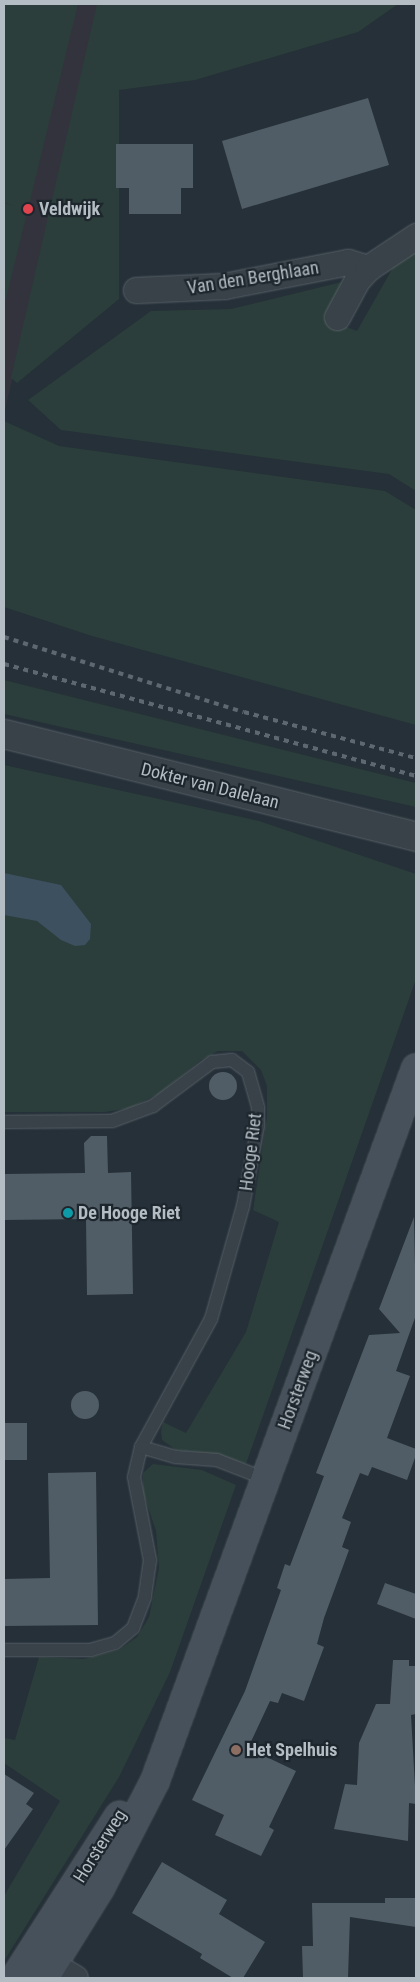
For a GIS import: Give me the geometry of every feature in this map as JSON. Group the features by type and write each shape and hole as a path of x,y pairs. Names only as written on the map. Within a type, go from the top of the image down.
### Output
{"main road":[{"name":"Horsterweg","path":"15,1978 51,1968 100,1888 155,1781 414,1083"}],"street":[{"path":"337,317 357,280 368,268 416,236"},
{"name":"Van den Berghlaan","path":"136,290 224,286 348,262 368,268"},
{"name":"Dokter van Dalelaan","path":"4,734 416,837"}],"lane":[{"name":"Hooge Riet","path":"4,1122 112,1121 153,1106 212,1062 238,1062 248,1072 255,1092 258,1126 244,1206 211,1319 141,1447 134,1477 150,1560 145,1597 132,1628 116,1643 91,1650 4,1650"},
{"path":"141,1447 176,1457 217,1460 266,1479"}],"shaded area":[{"name":"Veldwijk","path":"4,4 102,4 4,414"}],"green space":[{"path":"4,4 78,4 4,307 4,203 14,206 4,202"},
{"path":"97,4 398,4 358,32 195,80 119,90 119,299 17,383 11,378"},
{"path":"416,252 416,491 389,474 61,430 28,400 151,311 231,309 342,282 324,318 357,331 395,264"},
{"path":"4,421 59,446 385,491 416,510 416,725 92,636 4,607"},
{"path":"4,680 416,783 416,807 4,714"},
{"path":"4,765 259,821 416,874 416,979 246,1464 214,1454 176,1450 162,1440 161,1431 163,1422 186,1433 246,1332 279,1222 253,1210 267,1117 267,1086 261,1070 242,1051 218,1051 201,1060 160,1093 130,1108 105,1112 4,1112"},
{"path":"153,1464 202,1470 236,1485 170,1672 119,1777 4,1961 4,1896 60,1801 4,1763 4,1738 15,1740 39,1657 84,1659 119,1650 137,1637 149,1617 159,1568 156,1531 143,1492 143,1473"}],"water":[{"path":"4,873 61,885 91,924 90,939 85,945 75,946 61,940 37,921 4,915"}],"building":[{"path":"368,98 389,165 242,209 222,141"},
{"path":"116,144 193,144 193,188 181,188 181,214 129,214 129,188 116,188"},
{"path":"223,1072 233,1076 237,1086 233,1096 223,1100 213,1096 209,1086 213,1076"},
{"name":"De Hooge Riet","path":"91,1136 107,1136 108,1173 131,1172 133,1294 87,1295 86,1219 4,1220 4,1174 85,1173 84,1143"},
{"path":"414,1217 416,1315 396,1371 410,1376 387,1438 416,1449 416,1455 407,1480 372,1467 368,1476 360,1473 342,1518 351,1522 342,1547 349,1550 324,1618 317,1644 324,1647 304,1701 282,1693 278,1703 270,1701 248,1748 296,1771 269,1827 274,1830 261,1856 215,1835 224,1815 192,1800 245,1691 281,1590 277,1588 285,1564 290,1566 324,1476 316,1473 369,1335 400,1333 379,1309"},
{"path":"85,1391 95,1395 99,1405 95,1415 85,1419 75,1415 71,1405 75,1395"},
{"path":"4,1423 27,1423 27,1460 4,1460"},
{"path":"96,1472 98,1625 4,1626 4,1579 50,1578 48,1473"},
{"path":"385,1583 416,1594 416,1619 377,1604"},
{"path":"393,1660 409,1660 409,1666 416,1666 416,1714 411,1715 416,1804 409,1803 408,1841 334,1829 345,1784 357,1785 359,1743 376,1704 390,1704"},
{"path":"4,1774 34,1793 26,1804 33,1809 4,1850"},
{"path":"162,1862 227,1900 219,1914 265,1942 243,1978 233,1978 200,1958 202,1954 132,1913"},
{"path":"385,1898 416,1898 416,1927 350,1917 348,1978 303,1978 302,1946 313,1946 312,1903 385,1903"}],"railway":[{"path":"4,637 244,712 416,758"},
{"path":"4,664 416,776"}],"place":[{"name":"Veldwijk","path":"28,209"},
{"name":"De Hooge Riet","path":"68,1213"},
{"name":"Het Spelhuis","path":"236,1750"}]}
